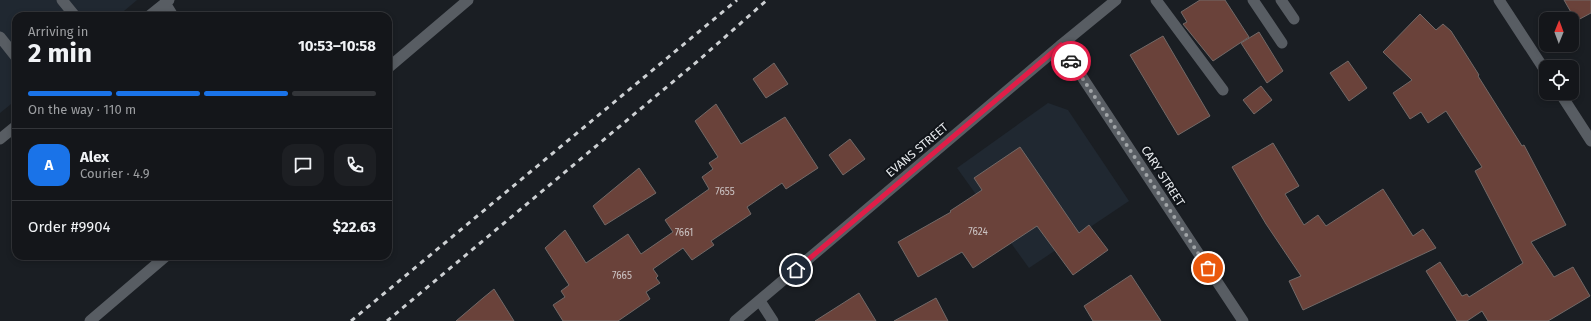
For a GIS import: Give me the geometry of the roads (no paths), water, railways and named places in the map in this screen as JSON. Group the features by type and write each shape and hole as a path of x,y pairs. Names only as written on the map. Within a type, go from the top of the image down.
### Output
{"street":[{"path":"62,0 72,12"},
{"path":"392,65 468,0"},
{"name":"EVANS STREET","path":"735,321 1116,0"},
{"path":"1156,0 1224,90"},
{"path":"1253,0 1282,43"},
{"path":"1281,0 1294,19"},
{"path":"1499,0 1539,61"},
{"path":"154,12 167,2 171,12"},
{"path":"0,37 12,52"},
{"name":"CARY STREET","path":"1061,45 1243,321"},
{"path":"1565,100 1591,141"},
{"path":"0,139 12,129"},
{"path":"90,321 161,260"},
{"path":"760,301 773,321"}],"railway":[{"path":"351,321 737,0"},
{"path":"387,321 699,60 767,0"}]}
